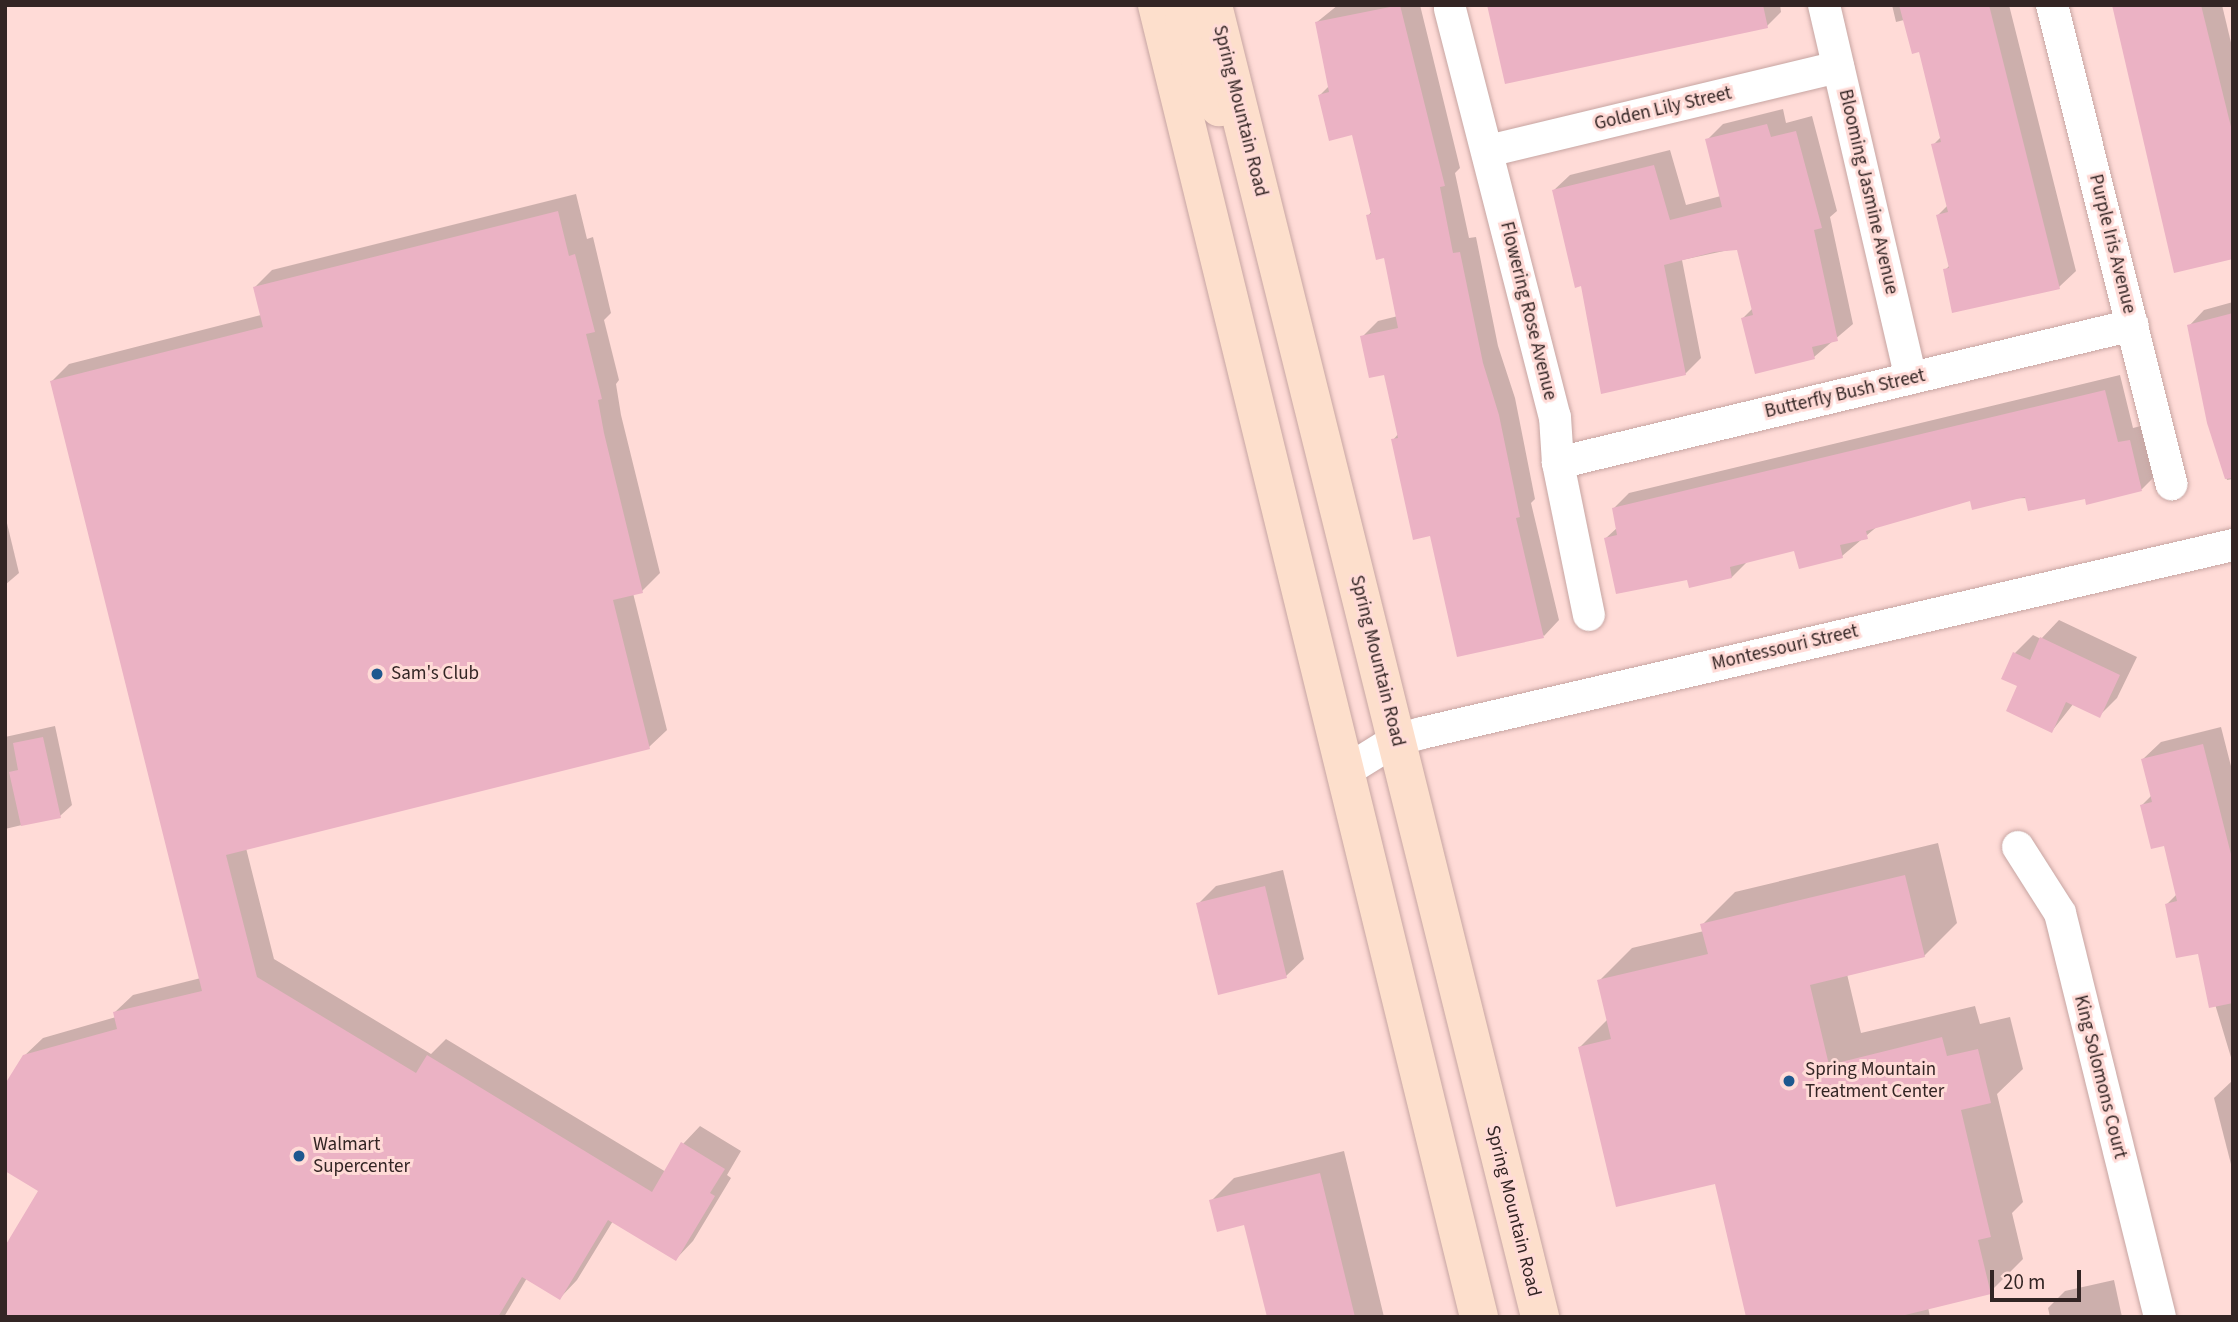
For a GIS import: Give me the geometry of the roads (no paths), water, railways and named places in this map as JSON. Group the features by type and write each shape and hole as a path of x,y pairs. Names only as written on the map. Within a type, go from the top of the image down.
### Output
{"main road":[{"path":"1157,5 1479,1317"},
{"path":"1172,5 1189,31 1270,228"},
{"name":"Spring Mountain Road","path":"1213,5 1540,1317"}],"street":[{"name":"Blooming Jasmine Avenue","path":"1824,5 1912,378"},
{"name":"Purple Iris Avenue","path":"2052,5 2171,484"},
{"name":"Flowering Rose Avenue","path":"1450,9 1555,418 1558,463 1589,615"},
{"name":"Golden Lily Street","path":"1488,151 1838,67"},
{"name":"Butterfly Bush Street","path":"1558,463 2133,325"},
{"name":"Montessouri Street","path":"1346,771 1396,740 2233,545"},
{"name":"King Solomons Court","path":"2018,846 2060,913 2160,1317"}],"place":[{"name":"Sam's Club","path":"377,674"},
{"name":"Spring Mountain Treatment Center","path":"1789,1081"},
{"name":"Walmart Supercenter","path":"299,1156"}]}
